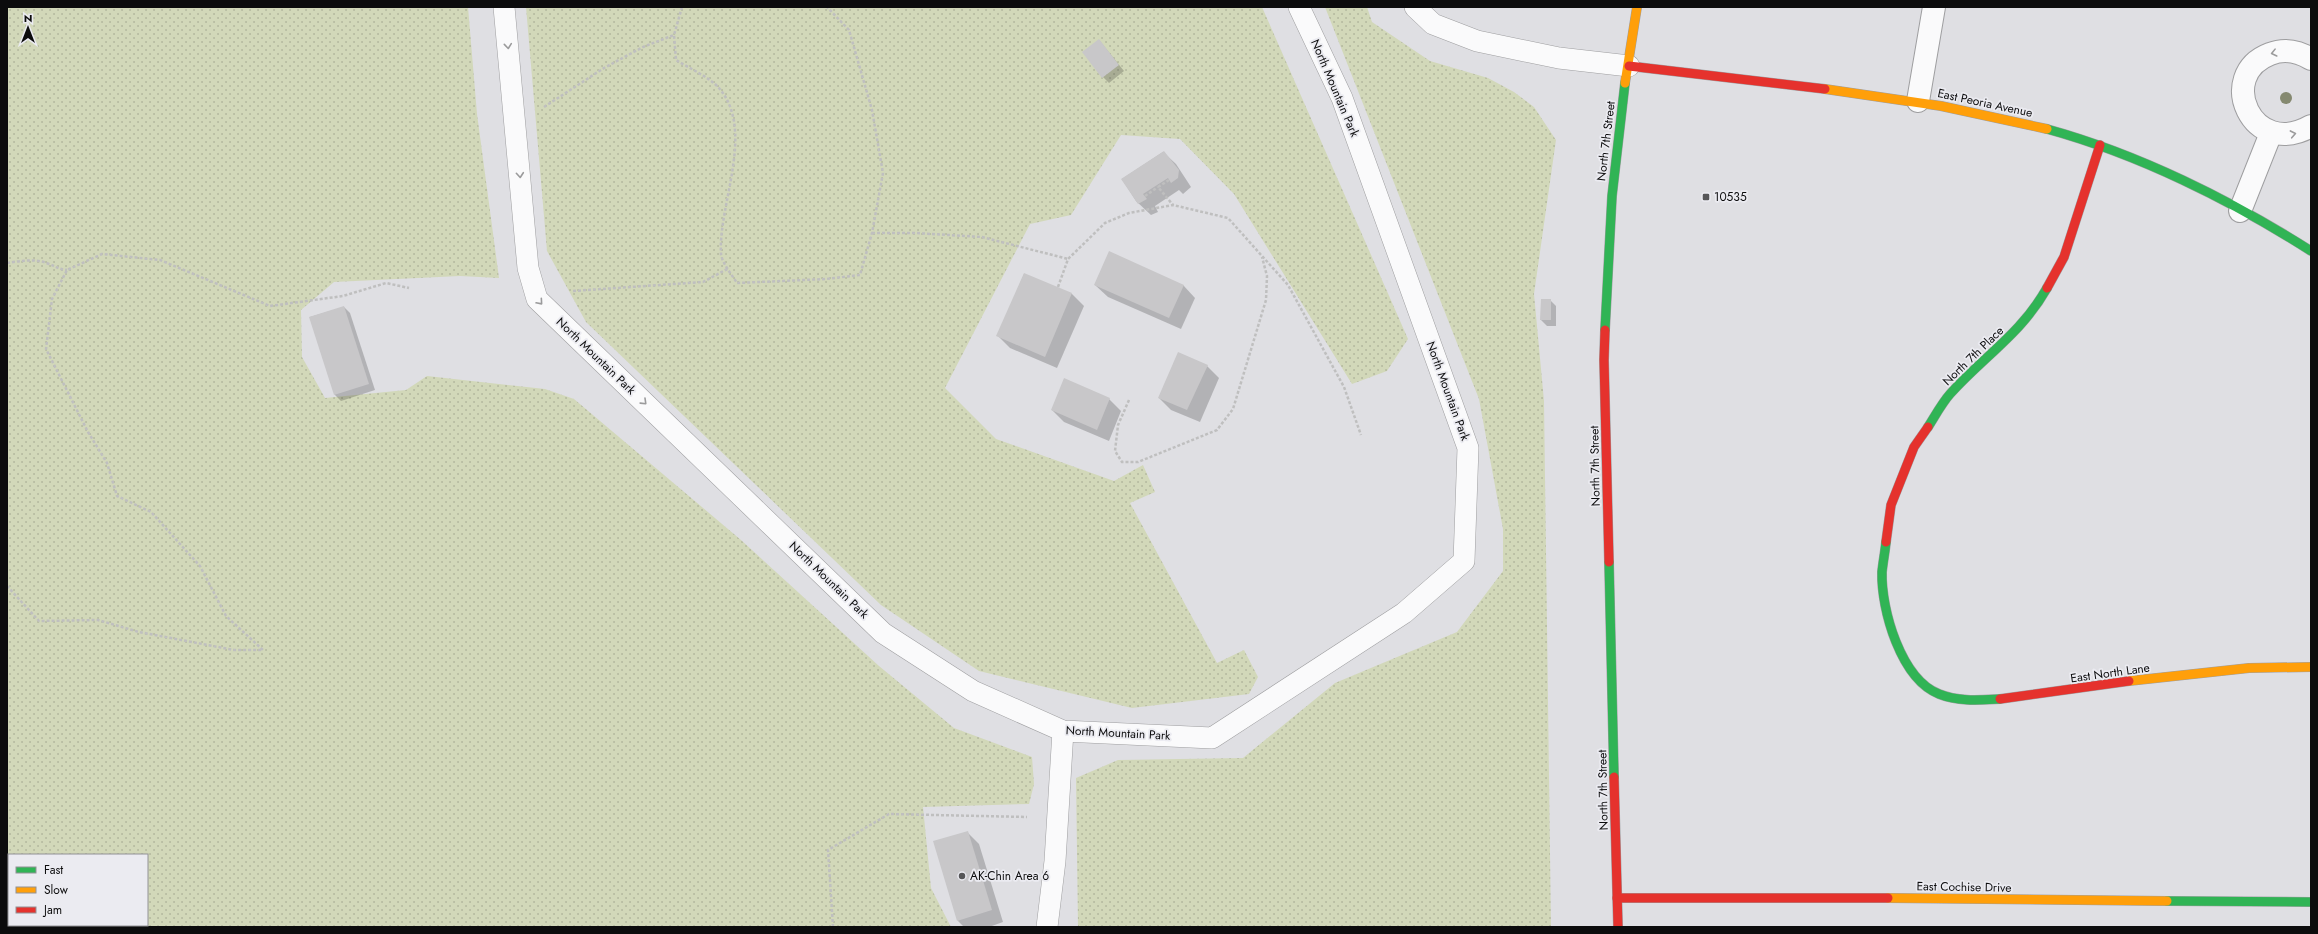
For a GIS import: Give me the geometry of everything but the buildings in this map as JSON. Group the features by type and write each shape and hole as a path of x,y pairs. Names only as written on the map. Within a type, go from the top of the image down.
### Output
{"street":[{"name":"North 7th Street","path":"1618,927 1604,360 1612,196 1637,7"},
{"path":"1918,101 1934,7"},
{"path":"2311,59 2302,54 2289,50 2263,56 2252,66 2245,77 2244,97 2250,116 2259,126 2271,133 2285,135 2300,133 2311,126"},
{"name":"East Peoria Avenue","path":"1628,66 1918,101 2045,128 2100,145 2185,182 2311,251"},
{"path":"2240,211 2271,133"},
{"name":"North 7th Place","path":"1917,678 1898,651 1886,605 1882,573 1891,506 1914,447 1950,394 2008,340 2039,302 2064,257 2100,145"},
{"name":"East North Lane","path":"1917,678 1940,694 1974,701 2022,697 2160,677 2249,668 2311,667"},
{"name":"East Cochise Drive","path":"1617,898 1871,898 2311,902"}],"lane":[{"name":"North Mountain Park","path":"504,7 528,268 537,299 884,633 973,691 1063,731 1212,738 1404,613 1464,561 1468,448 1342,98 1299,7"},
{"path":"1415,7 1433,24 1477,41 1559,58 1628,66"},
{"path":"1047,927 1055,861 1063,731"}],"path":[{"path":"682,7 674,35 676,60 718,87 730,102 734,131 733,168 722,225 721,256 737,283 826,279 860,275 872,233 883,173 872,110 848,30 827,7"},
{"path":"539,110 563,96 604,68 643,47 674,35"},
{"path":"1145,196 1169,180"},
{"path":"1158,187 1173,205"},
{"path":"1058,287 1068,259 1105,223 1129,213 1173,205 1228,218 1288,285 1344,388 1361,435"},
{"path":"872,233 915,233 982,237 1068,259"},
{"path":"7,263 29,260 49,264 54,268 67,270 102,254 160,260 270,306 343,296 386,283 409,288"},
{"path":"1129,400 1118,425 1116,451 1122,462 1138,462 1217,430 1233,409 1266,300 1267,276 1262,256"},
{"path":"570,291 703,282 728,268"},
{"path":"7,586 39,621 98,620 140,632 234,650 263,650 226,616 200,566 151,512 117,496 107,462 88,432 46,349 52,299 67,270"},
{"path":"833,927 828,850 889,814 1058,818"}],"green space":[{"path":"7,7 468,7 477,114 499,278 460,276 334,282 301,310 302,357 325,398 406,390 427,376 545,389 574,399 741,540 879,666 954,728 1032,757 1034,784 1029,804 923,807 931,888 951,927 7,927"},
{"path":"526,7 1262,7 1408,339 1387,371 1352,384 1234,194 1180,139 1121,135 1071,215 1030,224 945,388 996,439 1114,481 1143,465 1155,492 1130,503 1217,663 1244,650 1258,677 1249,694 1132,708 979,671 881,605 586,322 547,251"},
{"path":"1325,7 1367,7 1372,22 1430,61 1488,78 1514,92 1534,107 1556,140 1534,294 1544,401 1551,927 1078,927 1076,778 1118,760 1243,758 1335,683 1457,632 1503,571 1503,529 1479,399"}],"traffic: fast":[{"path":"1605,330 1612,196 1625,83"},
{"path":"2047,129 2115,151 2183,180 2249,214 2311,251"},
{"path":"1928,427 1941,405 1950,394 2026,319 2047,288"},
{"path":"1886,542 1882,572 1885,605 1896,642 1904,659 1914,674 1926,686 1947,697 1970,700 2000,699"},
{"path":"1609,562 1614,777"},
{"path":"2167,901 2311,902"}],"traffic: slow":[{"path":"1625,83 1637,7"},
{"path":"1825,89 1941,106 2047,129"},
{"path":"2129,681 2249,668 2311,667"},
{"path":"1888,898 2167,901"}],"traffic: jam":[{"path":"1629,66 1825,89"},
{"path":"2047,288 2064,257 2100,145"},
{"path":"1605,330 1604,360 1609,562"},
{"path":"1886,542 1891,505 1914,447 1928,427"},
{"path":"2000,699 2129,681"},
{"path":"1614,777 1618,927"},
{"path":"1617,898 1888,898"}],"place":[{"name":"10535","path":"1706,197"},
{"name":"AK-Chin Area 6","path":"962,876"}]}
